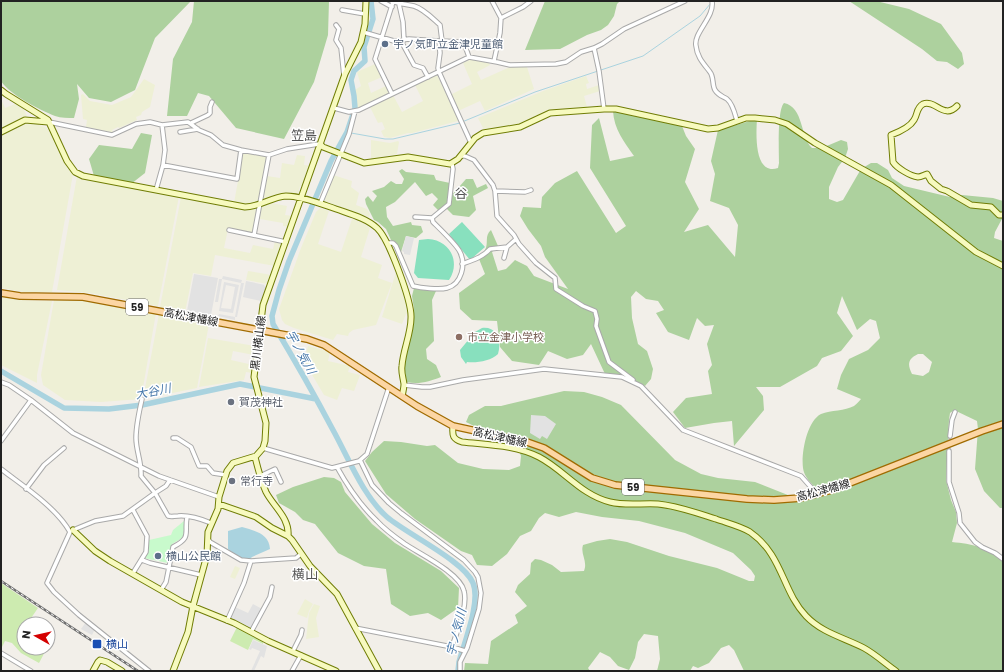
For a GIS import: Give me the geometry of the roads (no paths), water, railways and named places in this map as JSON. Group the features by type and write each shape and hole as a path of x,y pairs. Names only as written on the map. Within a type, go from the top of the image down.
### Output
{"main road":[{"name":"高松津幡線","path":"1,293 20,296 91,298 307,339 324,345 417,406 453,426 527,442 544,448 592,478 615,485 747,499 774,500 801,498 871,475 1003,424"}],"street":[{"name":"黒川横山線","path":"263,448 266,423 254,378 263,305 345,76 366,33 366,1"},
{"path":"382,1 392,7"},
{"path":"392,94 375,59 392,7 392,1 399,4 411,3 423,10 440,25 442,41 464,43 469,58"},
{"path":"492,1 501,18 500,33 494,61"},
{"path":"501,18 523,7 531,1"},
{"path":"334,108 349,112 355,111 469,58 494,61 510,65 556,64 566,62 581,52 594,48 624,29 685,1"},
{"path":"713,2 713,6 695,45 702,63 711,72 715,89 732,105 737,121"},
{"path":"399,4 403,22 402,41 414,65 423,68 428,77"},
{"path":"342,10 365,14"},
{"path":"336,25 339,29 336,40 341,48 343,75 345,76"},
{"path":"366,33 394,41 409,39 440,41 439,72 471,143"},
{"path":"594,48 599,70 604,109"},
{"path":"1,90 49,122 67,161 75,172 83,176 237,206 252,207 274,198 286,196 311,201 364,219 372,224 383,234 388,243 406,292 411,311 411,324 402,367 404,384 402,396"},
{"path":"1,132 25,120 49,122 112,135 136,124 150,122 162,125 188,122 191,123 208,115 210,113 212,102"},
{"path":"957,106 946,111 928,103 923,104 918,108 915,120 905,128 891,135 893,162 895,166 908,174 918,177 927,174 936,186 971,205 991,207 999,215 1003,215"},
{"path":"191,123 198,129 211,134 223,146 241,150 269,154 287,149 319,144 364,163 408,157 452,164 478,136 483,133 520,127 550,113 616,109 708,129 718,128 746,118 775,120 787,124 815,143 891,185 976,252 1003,266"},
{"path":"322,205 337,152 341,150 349,133 355,111"},
{"path":"156,190 163,165 165,150 162,125"},
{"path":"180,132 198,129"},
{"path":"163,165 236,179 241,150"},
{"path":"254,235 269,154"},
{"path":"461,156 474,160 489,179 495,191 497,216 536,263 555,278 556,289 583,306 595,311 597,319 596,326 609,362 641,386 683,430 801,476 817,494"},
{"path":"415,216 432,218 449,204 453,169 452,164"},
{"path":"495,191 509,190 525,192 531,190"},
{"path":"388,243 393,243 396,246 411,284 414,287 445,289 451,287 457,282 461,275 462,264 460,252 433,222 432,218"},
{"path":"229,230 286,242"},
{"path":"504,258 508,247 516,239"},
{"path":"462,264 472,261 477,257 484,256 490,249 508,247"},
{"path":"404,384 430,387 463,380 543,369 622,377 637,383"},
{"path":"1,382 9,385 31,400 73,433 170,480 219,497"},
{"path":"173,671 186,639 193,606 207,555 208,539 212,523 220,504 219,497 226,475 233,463 255,457 263,448 332,468 360,461 367,454 389,387"},
{"path":"1,441 31,400"},
{"path":"141,400 136,436 141,476 155,493 168,516 202,519 212,523"},
{"path":"950,436 952,420 956,412"},
{"path":"453,426 453,438 457,440 462,442 509,447 534,455 550,464 583,490 611,503 658,504 677,507 748,531 772,554 798,605 807,617 824,630 865,649 896,671"},
{"path":"173,438 177,438 191,447 199,466 207,466 214,473 226,475"},
{"path":"26,489 44,465 64,448"},
{"path":"949,451 949,482 959,513 960,523 976,542 1003,559"},
{"path":"255,457 260,476 271,500 280,511 287,526 288,536"},
{"path":"360,461 372,485 389,503 464,560 475,572 480,584 481,594 479,609 460,662 460,671"},
{"path":"339,467 345,482 377,522 446,571 462,586 465,598 452,647"},
{"path":"1,469 38,497 72,531 95,551 182,602 227,621 332,670"},
{"path":"260,476 274,469 281,482"},
{"path":"149,671 79,614 54,592 47,583 72,531 95,521 123,516 166,486 170,480"},
{"path":"220,504 247,513 288,536 310,566 337,594 379,671"},
{"path":"133,510 147,536 146,552 133,573"},
{"path":"161,590 166,582 174,547 183,542 185,539 187,531 186,517"},
{"path":"208,539 210,542 241,560 251,561 296,558 301,554"},
{"path":"142,560 201,575"},
{"path":"227,621 244,583 251,561"},
{"path":"251,632 270,597 272,588"},
{"path":"355,628 452,647 465,651"},
{"path":"293,651 302,630"},
{"path":"1,653 30,671"},
{"path":"292,671 301,655"},
{"path":"93,671 100,660 122,671"}],"water":[{"path":"242,527 264,536 267,539 270,549 252,557 249,560 238,557 228,549 228,531"}],"waterway":[{"name":"宇ノ気川","path":"371,1 373,19 364,47 365,61 354,71 351,80 355,108 347,132 331,161 289,261 272,316 273,324 311,390 363,487 378,508 396,524 459,566 468,575 473,583 475,601 458,671"},
{"path":"601,70 643,56 700,16 711,3"},
{"path":"462,122 535,92 598,71"},
{"path":"351,133 393,139 460,123"},
{"name":"大谷川","path":"1,371 64,408 109,409 142,405 240,384 316,399"}],"tunnel":[{"path":"949,451 950,436"}],"railway":[{"path":"1,581 138,671"}],"place":[{"name":"宇ノ気町立金津児童館","path":"385,44"},
{"name":"市立金津小学校","path":"459,337"},
{"name":"賀茂神社","path":"231,402"},
{"name":"常行寺","path":"232,481"},
{"name":"横山公民館","path":"158,556"},
{"name":"横山","path":"97,644"}],"district":[{"name":"笠島","path":"304,135"},
{"name":"谷","path":"461,193"},
{"name":"横山","path":"305,574"}]}
